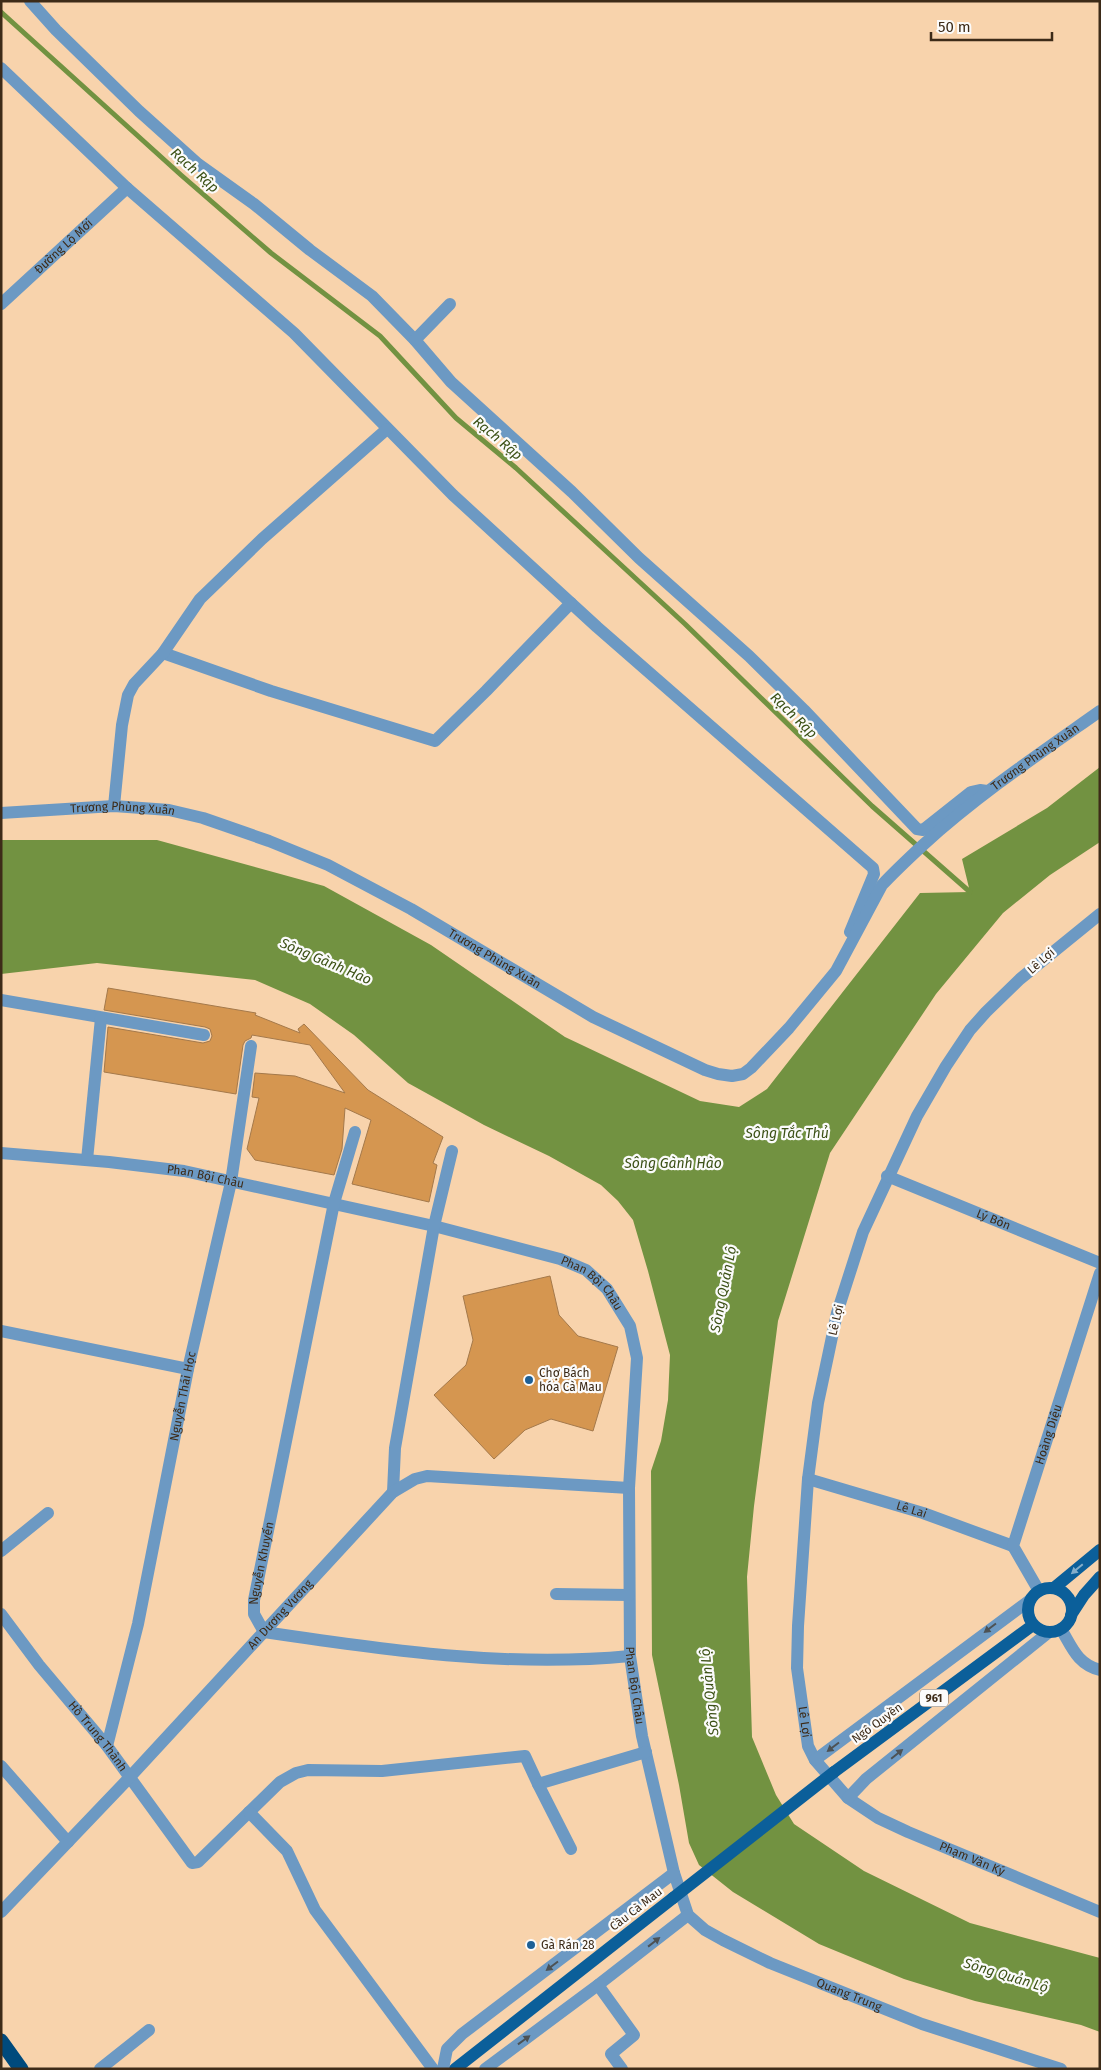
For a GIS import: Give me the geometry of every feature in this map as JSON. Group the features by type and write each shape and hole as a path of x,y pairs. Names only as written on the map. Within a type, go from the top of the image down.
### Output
{"highway":[{"path":"1,2041 21,2069"}],"main road":[{"path":"1100,1550 1054,1588 1034,1595 1028,1612 1033,1625 1043,1631 1055,1631 1066,1625 1084,1595 1100,1577"},
{"path":"1054,1588 1066,1595 1070,1601 1071,1615"},
{"name":"Ngô Quyền","path":"834,1772 1033,1625"},
{"name":"Cầu Cà Mau","path":"454,2069 834,1772"}],"street":[{"path":"30,1 56,30 139,111 198,164 254,204 310,250 372,296 415,340 451,382 572,492 639,558 749,656 804,710 917,829 923,830 971,792 987,791"},
{"path":"1,68 126,188 294,333 387,430 453,495 571,603 873,868 874,874 850,929 849,947"},
{"name":"Đường Lộ Mới","path":"1,304 126,188"},
{"path":"415,340 450,304"},
{"path":"114,806 122,725 128,695 134,684 163,653 200,599 262,539 387,430"},
{"path":"163,653 271,691 430,741 435,740 486,691 571,603"},
{"name":"Trương Phùng Xuân","path":"1,813 114,806 169,810 203,818 269,840 328,865 411,909 593,1017 718,1074 732,1076 743,1074 751,1068 789,1028 836,971 882,885 890,876 944,826 987,791 1100,711"},
{"name":"Lê Lợi","path":"848,1798 815,1760 808,1746 797,1668 808,1479 818,1402 837,1313 863,1232 887,1176 946,1066 970,1030 1020,979 1100,914"},
{"path":"1,1000 204,1035"},
{"path":"87,1160 101,1018"},
{"name":"Nguyễn Thái Học","path":"107,1746 138,1624 188,1369 231,1182 251,1046"},
{"name":"Nguyễn Khuyến","path":"264,1632 254,1614 254,1600 334,1203 355,1132"},
{"path":"392,1492 395,1448 434,1226 452,1151"},
{"name":"Phan Bội Châu","path":"1,1153 184,1171 292,1196 334,1203 434,1226 560,1259 586,1270 606,1288 630,1326 637,1358 629,1488 630,1656 646,1752 674,1873"},
{"name":"Lý Bôn","path":"887,1176 1100,1262"},
{"name":"Hoàng Diệu","path":"1013,1546 1100,1273"},
{"path":"1,1331 188,1369"},
{"name":"An Dương Vương","path":"1,1912 129,1778 392,1492 415,1479 427,1476 629,1488"},
{"name":"Lê Lai","path":"808,1479 922,1513 1013,1546"},
{"path":"1,1551 48,1513"},
{"path":"815,1760 1034,1595 1013,1546"},
{"path":"556,1594 629,1595"},
{"name":"Hồ Trung Thành","path":"1,1614 39,1665 107,1746 191,1862 198,1862 249,1812"},
{"path":"848,1798 866,1779 1055,1631 1079,1659 1089,1667 1100,1670"},
{"path":"264,1632 370,1648 496,1659 552,1661 630,1656"},
{"path":"538,1784 646,1752"},
{"path":"433,2069 315,1910 287,1851 249,1812 280,1782 296,1772 308,1770 382,1771 525,1756 571,1848"},
{"path":"1,1766 68,1842"},
{"name":"Phạm Văn Ký","path":"848,1798 878,1818 908,1832 1100,1912"},
{"path":"443,2069 447,2049 462,2034 674,1873 688,1916 485,2069"},
{"name":"Quang Trung","path":"688,1916 705,1930 770,1963 922,2024 1061,2069"},
{"path":"598,1985 634,2034 612,2054 622,2069"},
{"path":"100,2069 149,2030"}],"water":[{"path":"1100,767 1100,842 1050,875 1003,913 936,994 830,1153 778,1321 754,1506 747,1577 752,1737 776,1795 794,1824 864,1871 970,1923 1100,1958 1100,2032 1081,2025 975,2001 904,1979 819,1944 733,1892 699,1865 689,1843 652,1655 651,1471 661,1441 668,1400 670,1355 633,1220 618,1201 601,1185 549,1156 484,1125 408,1083 354,1035 310,1004 255,980 97,963 1,974 1,840 157,840 324,886 431,945 565,1037 700,1101 739,1107 767,1089 920,893 970,892 962,859 1047,808"}],"building":[{"path":"108,988 256,1013 255,1015 300,1033 298,1029 304,1024 368,1090 443,1137 433,1163 437,1165 429,1202 352,1184 371,1120 345,1108 342,1149 334,1175 255,1160 247,1149 259,1098 252,1097 255,1073 295,1076 345,1093 310,1045 252,1035 243,1045 236,1094 104,1072 108,1027 203,1043 210,1041 212,1036 210,1029 205,1027 104,1010"},
{"name":"Chợ Bách hóa Cà Mau","path":"550,1276 559,1315 578,1336 618,1347 593,1431 551,1419 525,1430 494,1459 434,1395 466,1365 473,1340 463,1296"}],"waterway":[{"name":"Rạch Rập","path":"1,12 181,175 271,253 380,336 456,418 516,468 685,624 872,806 970,892"}],"place":[{"name":"Chợ Bách hóa Cà Mau","path":"529,1380"},
{"name":"Gà Rán 28","path":"531,1945"}],"water label":[{"name":"Sông Gành Hào","path":"326,961"},
{"name":"Sông Tắc Thủ","path":"787,1133"},
{"name":"Sông Gành Hào","path":"673,1163"},
{"name":"Sông Quản Lộ","path":"723,1289"},
{"name":"Sông Quản Lộ","path":"709,1692"},
{"name":"Sông Quản Lộ","path":"1006,1975"}]}
